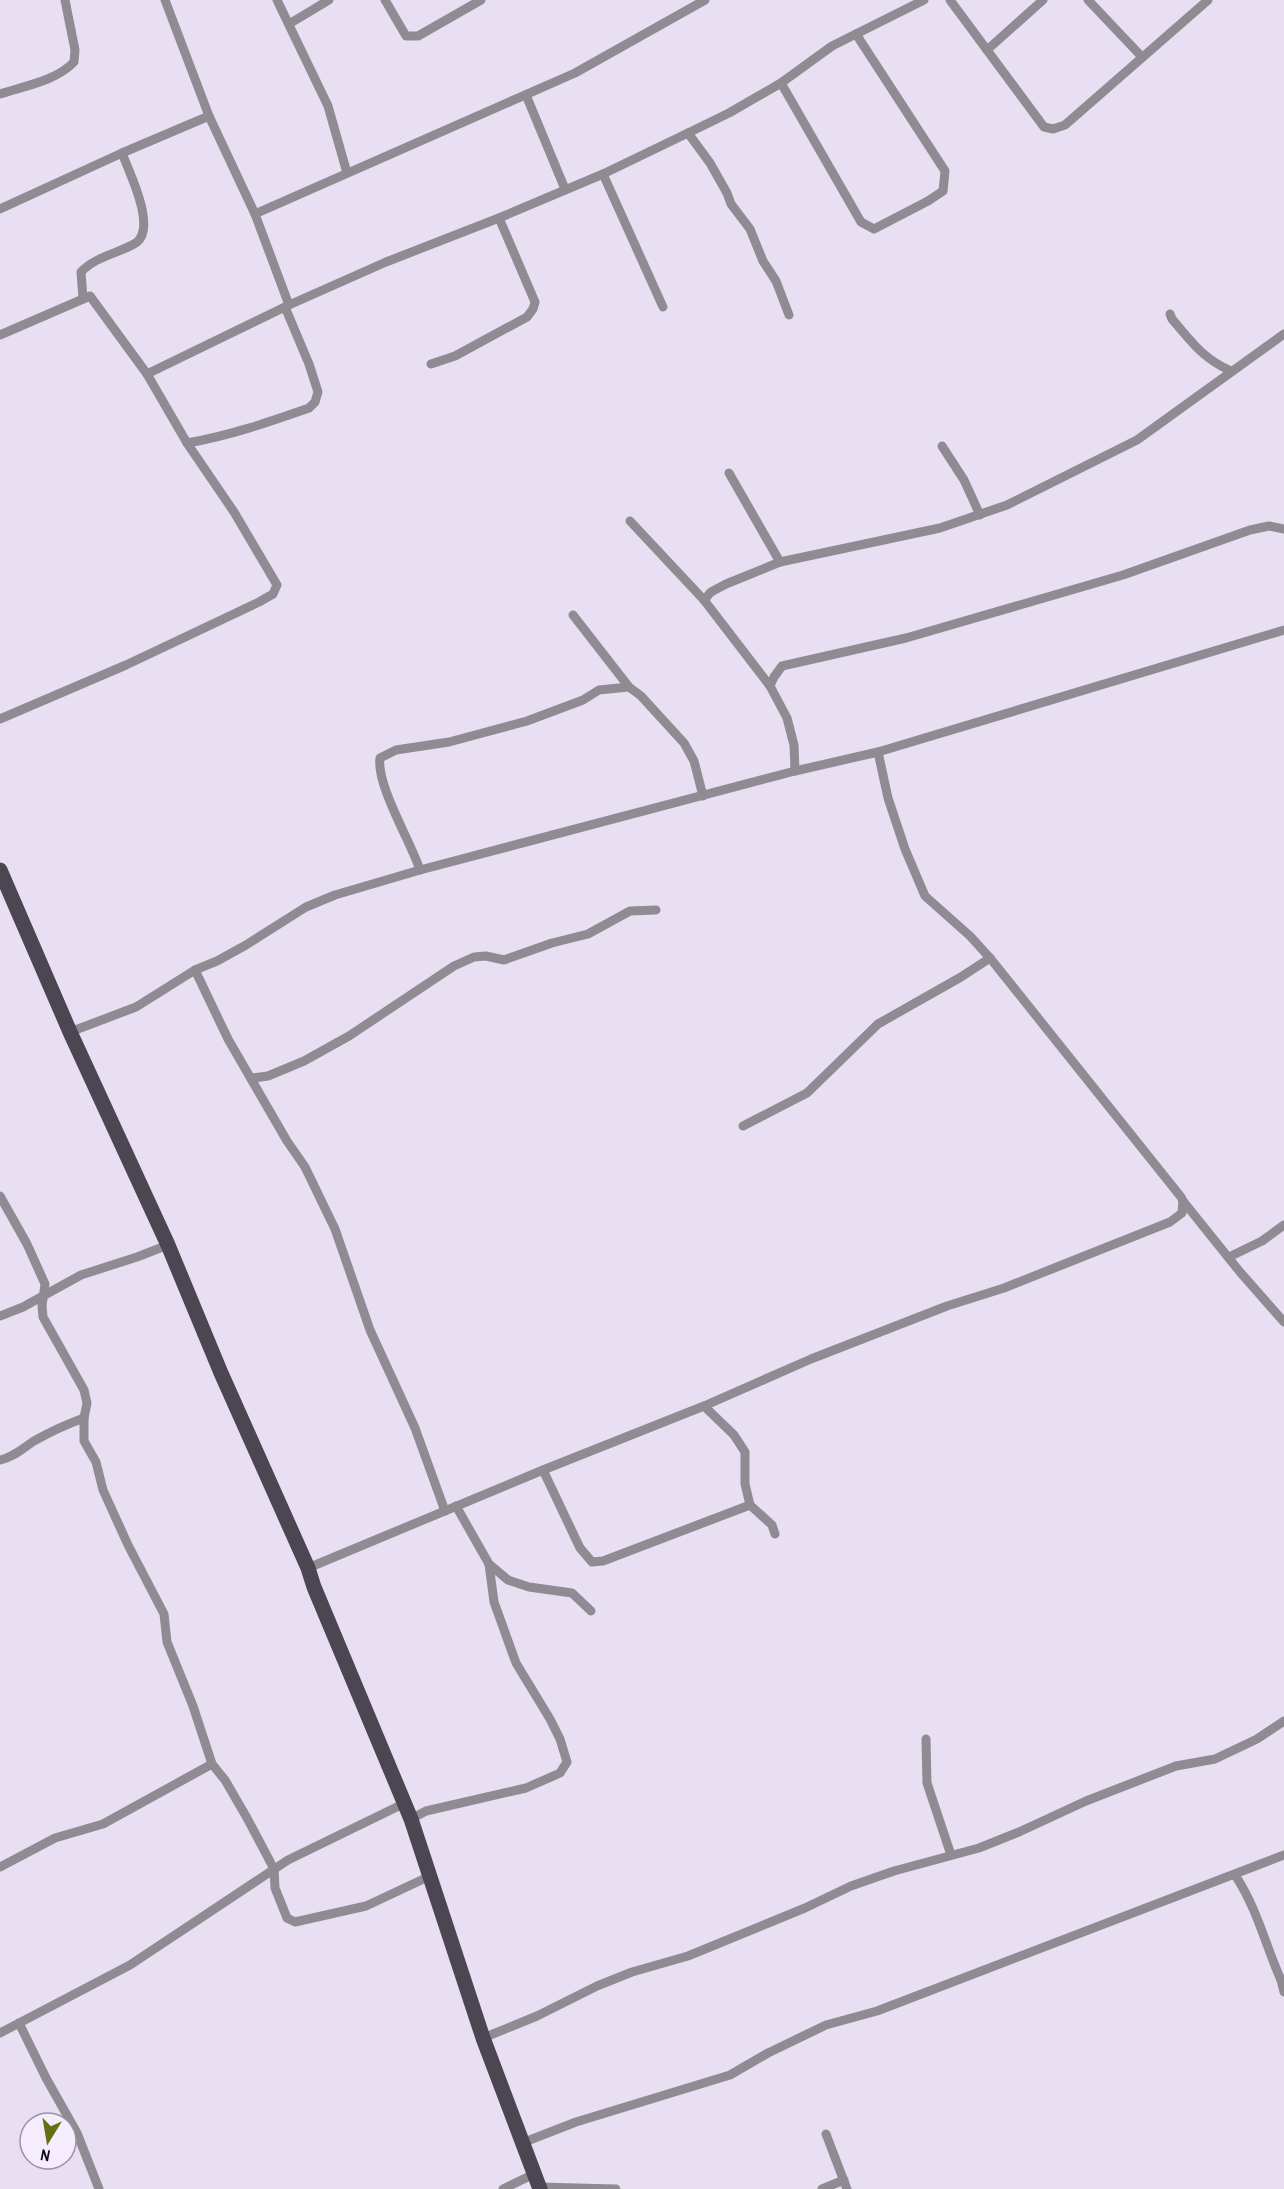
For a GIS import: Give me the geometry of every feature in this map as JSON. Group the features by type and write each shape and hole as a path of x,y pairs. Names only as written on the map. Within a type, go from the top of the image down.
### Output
{"main road":[{"path":"0,870 70,1032 168,1245 221,1373 308,1568 405,1803 483,2038 538,2184"}],"street":[{"path":"0,94 47,79 67,70 74,62 75,50 65,0"},
{"path":"165,0 209,116 255,214 318,392 315,402 309,408 252,428 188,443"},
{"path":"277,0 328,106 347,173"},
{"path":"289,24 328,0"},
{"path":"385,0 406,36 418,36 481,0"},
{"path":"255,214 596,62 705,0"},
{"path":"147,374 287,306 386,262 603,174 729,113 781,83 832,46 924,0"},
{"path":"950,0 1044,127 1053,129 1065,125 1208,0"},
{"path":"987,50 1043,0"},
{"path":"1088,0 1142,57"},
{"path":"781,83 861,222 866,226 874,229 943,192 945,171 856,34"},
{"path":"526,95 565,189"},
{"path":"0,209 209,116"},
{"path":"688,133 710,163 731,204 750,229 763,261 776,281 789,315"},
{"path":"83,299 81,272 87,266 137,243 143,231 145,216 122,153"},
{"path":"603,174 663,307"},
{"path":"432,364 454,356 527,316 533,309 535,302 499,218"},
{"path":"0,334 90,296 147,374 277,585 273,594 126,664 0,719"},
{"path":"1170,315 1204,356 1231,371"},
{"path":"704,600 711,592 726,584 780,562 940,528 1007,505 1137,440 1284,334"},
{"path":"942,446 964,480 980,515"},
{"path":"729,473 780,562"},
{"path":"630,521 704,600 770,686 787,718 794,745 795,771"},
{"path":"770,686 782,666 906,638 1123,575 1250,530 1269,526 1284,529"},
{"path":"573,615 629,687 641,696 684,743 694,761 703,796"},
{"path":"70,1032 136,1007 195,970 217,962 246,945 306,907 335,895 420,870 795,771 878,752 1284,630"},
{"path":"420,870 391,804 378,767 380,758 396,750 449,742 527,721 583,700 599,690 629,687"},
{"path":"878,752 888,798 905,849 925,896 970,936 990,958 1183,1201 1284,1322"},
{"path":"252,1078 268,1076 313,1056 349,1036 454,966 474,957 486,956 504,960 552,943 588,934 630,911 656,910"},
{"path":"743,1126 807,1093 878,1024 990,958"},
{"path":"195,970 224,1030 287,1141 305,1167 335,1229 370,1330 415,1428 445,1511"},
{"path":"0,1196 27,1244 45,1284 43,1317 84,1390 87,1403 84,1418 84,1441 96,1462 103,1490 128,1545 164,1614 167,1642 212,1764 225,1780 274,1869 275,1888 287,1918 296,1922 366,1906 430,1876"},
{"path":"308,1568 704,1406 811,1359 947,1306 1004,1288 1170,1222 1182,1213 1183,1201"},
{"path":"1229,1257 1262,1241 1284,1225"},
{"path":"0,1316 43,1297 81,1275 168,1245"},
{"path":"704,1406 734,1435 744,1452 745,1484 750,1504 772,1525 775,1534"},
{"path":"0,1460 14,1455 64,1425 84,1418"},
{"path":"543,1470 580,1548 592,1562 603,1561 750,1504"},
{"path":"456,1506 489,1564 508,1580 529,1587 572,1593 591,1611"},
{"path":"411,1819 426,1811 526,1788 560,1773 567,1761 550,1719 516,1663 494,1602 489,1564"},
{"path":"483,2038 537,2016 597,1986 632,1972 688,1956 805,1908 851,1886 1009,1836 1086,1801 1176,1766 1215,1760 1284,1721"},
{"path":"926,1739 927,1783 951,1855"},
{"path":"0,1867 55,1838 103,1824 212,1764"},
{"path":"0,2033 130,1965 274,1869 405,1803"},
{"path":"522,2143 576,2122 730,2075 768,2053 826,2025 877,2011 1284,1855"},
{"path":"1235,1875 1250,1897 1282,1980 1284,1992"},
{"path":"19,2023 77,2133 99,2189"},
{"path":"822,2189 846,2185 826,2134"},
{"path":"503,2189 538,2184 616,2189"}]}
